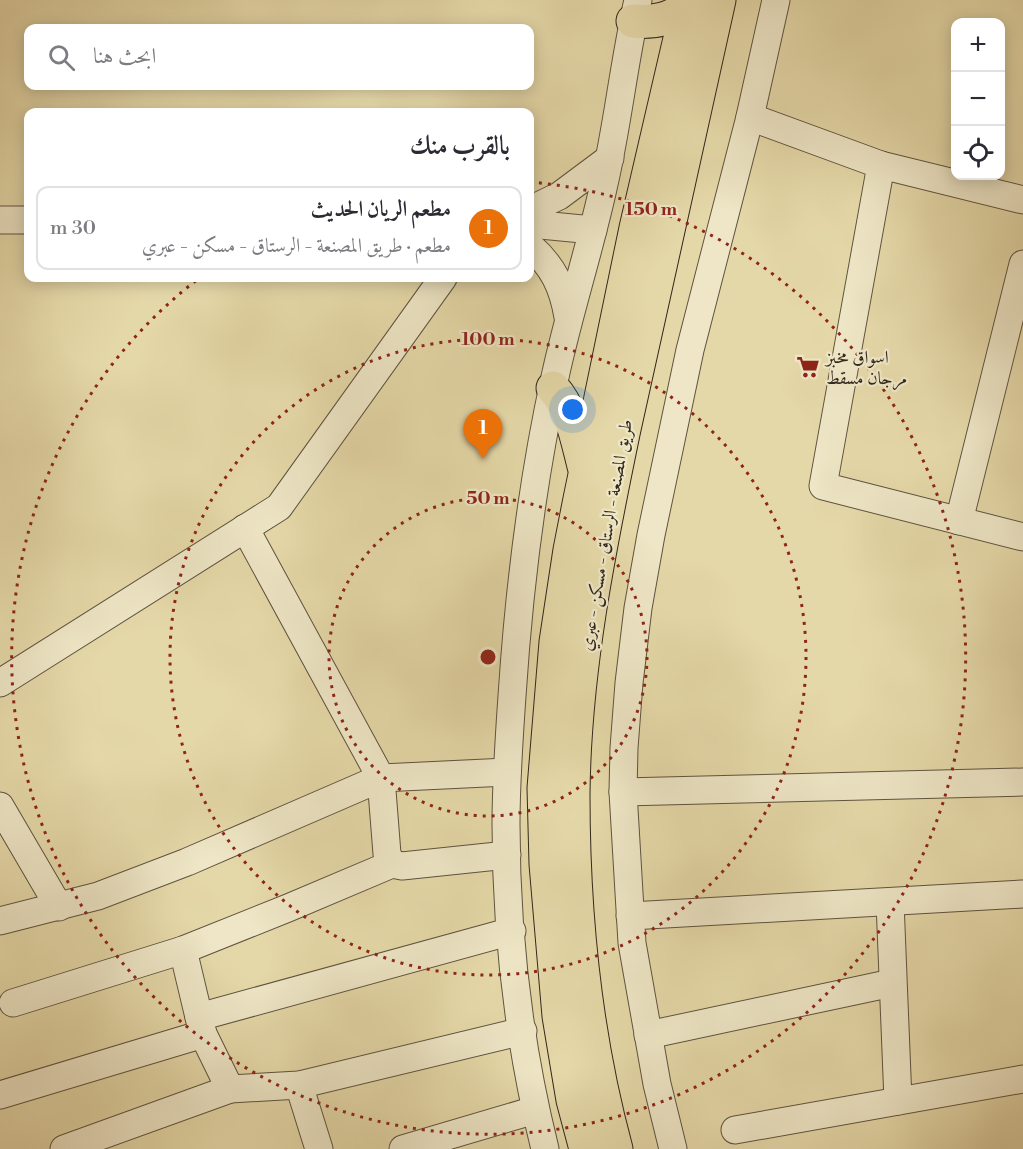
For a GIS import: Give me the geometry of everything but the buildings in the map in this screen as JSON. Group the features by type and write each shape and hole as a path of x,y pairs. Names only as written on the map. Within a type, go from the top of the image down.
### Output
{"highway":[{"name":"طريق المصنعة - الرستاق - مسكن - عبري","path":"616,1149 588,1006 577,910 573,793 580,693 597,563 610,496 719,0"},
{"name":"طريق المصنعة - الرستاق - مسكن - عبري","path":"586,1149 573,1100 559,1016 547,874 544,788 556,642 585,473 636,228 688,3"},
{"path":"635,11 648,22 667,19 688,3"},
{"path":"553,388 560,395 571,418 585,473"}],"street":[{"path":"673,1149 657,1084 632,943 623,792 629,683 638,608 651,535 699,309 750,117 776,0"},
{"path":"545,1149 535,1110 523,1031 512,931 507,855 507,772 516,632 524,557 540,451 568,318 593,230 610,158 635,11"},
{"path":"750,117 881,165 1023,200"},
{"path":"534,208 559,196 610,158"},
{"path":"881,165 823,486 1023,537"},
{"path":"0,220 24,220"},
{"path":"534,224 593,230"},
{"path":"534,250 555,275 565,300 568,318"},
{"path":"959,521 1023,264"},
{"path":"0,683 279,507 440,282"},
{"path":"245,528 381,778 387,854 392,864"},
{"path":"0,921 98,896 188,862 381,778 507,772"},
{"path":"623,792 1023,782"},
{"path":"0,806 59,907"},
{"path":"13,1003 183,950 392,864 397,866 507,855"},
{"path":"630,916 1023,894"},
{"path":"890,902 898,1101"},
{"path":"0,1095 201,1026 512,931"},
{"path":"183,950 201,1026 230,1089"},
{"path":"648,1035 892,983"},
{"path":"64,1149 90,1144 230,1089 299,1085 523,1031"},
{"path":"735,1130 1023,1079"},
{"path":"299,1085 319,1149"},
{"path":"403,1149 535,1110"}],"place":[{"name":"اسواق مخبز مرجان مسقط","path":"808,367"},
{"name":"مطعم الريان الحديث","path":"483,459"}]}
